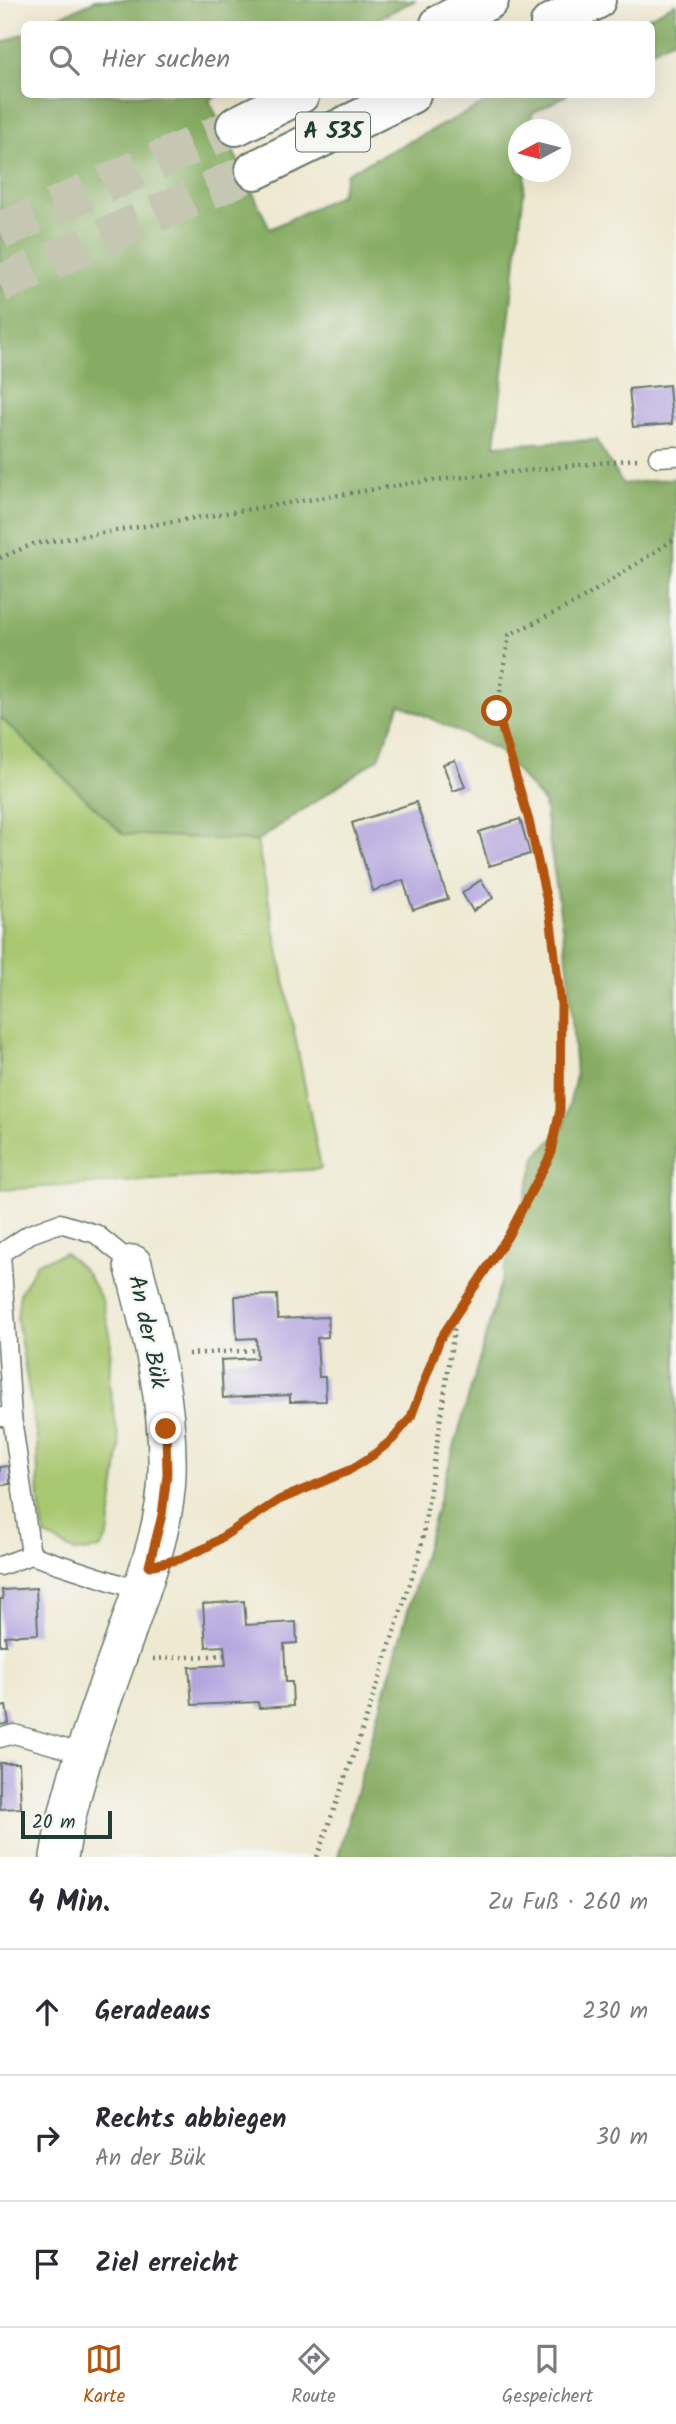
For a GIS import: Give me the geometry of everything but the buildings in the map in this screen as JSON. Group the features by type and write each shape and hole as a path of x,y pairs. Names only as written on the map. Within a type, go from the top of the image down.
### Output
{"highway":[{"path":"446,21 489,0"},
{"path":"556,21 596,0"},
{"name":"A 535","path":"236,126 292,98"},
{"name":"A 535","path":"255,170 403,98"}],"street":[{"name":"An der Bük","path":"59,1857 66,1813 84,1754 145,1578 162,1515 167,1475 166,1429 156,1356 133,1264"}],"lane":[{"name":"An der Bük","path":"31,1555 6,1417 1,1254 30,1234 61,1223 96,1234 133,1264"},
{"path":"0,1566 31,1555 145,1578"},
{"path":"0,1738 15,1734 84,1754"}],"path":[{"path":"0,558 33,544 426,481 667,456"},
{"path":"145,1578 207,1547 279,1500 348,1471 393,1439 411,1417 440,1339 508,1236 550,1156 560,1110 561,1005 550,915 529,821 497,711 509,635 579,601 676,538"},
{"path":"317,1857 365,1722 421,1549 456,1316"},
{"path":"156,1356 256,1350"},
{"path":"117,1661 225,1655"}],"green space":[{"path":"96,0 416,0 372,21 50,21"},
{"path":"676,3 676,38 655,48 655,21 642,21"},
{"path":"21,34 21,98 213,98 209,100 270,229 340,195 347,173 495,98 561,98 532,113 531,119 508,119 508,182 525,182 495,445 596,440 623,484 676,478 676,1857 338,1857 537,1155 564,1127 576,1076 568,967 544,803 500,751 400,704 379,758 257,841 123,834 0,717 0,44"},
{"path":"0,717 123,834 257,841 321,1169 0,1190"},
{"path":"65,1253 86,1272 102,1300 111,1338 109,1385 120,1447 108,1536 100,1549 75,1552 45,1535 39,1504 37,1440 17,1319 20,1293 37,1263"}],"tunnel":[{"path":"0,231 236,126"},
{"path":"0,284 255,170"}],"route":[{"path":"166,1429 167,1475 162,1515 149,1566 180,1559 207,1547 279,1500 348,1471 372,1456 393,1439 411,1417 440,1339 508,1236 550,1156 560,1110 561,1005 550,915 529,821 497,711"}]}
